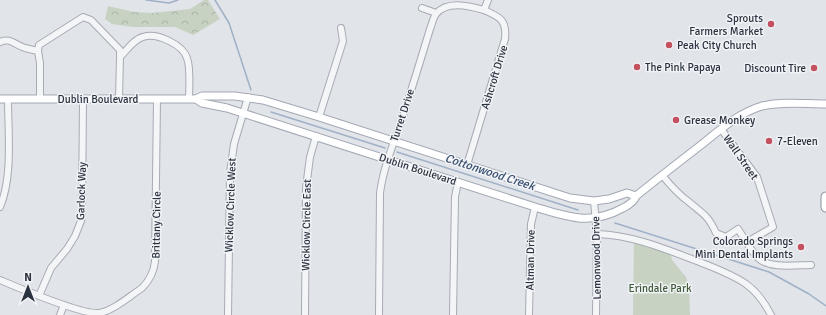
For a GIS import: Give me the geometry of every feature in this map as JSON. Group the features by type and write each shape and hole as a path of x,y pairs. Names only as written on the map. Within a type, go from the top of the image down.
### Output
{"highway":[{"path":"826,198 826,207"}],"main road":[{"name":"Dublin Boulevard","path":"0,99 193,99 202,96 248,97 319,117 570,198 594,201 614,198 627,193 636,196"},
{"name":"Dublin Boulevard","path":"193,99 202,103 227,108 316,136 535,207 581,219 596,218 619,211 630,205 635,200 636,196 738,117 763,106 782,103 826,104"}],"street":[{"path":"422,8 436,13 444,6 451,3 484,10 488,0"},
{"name":"Ashcroft Drive","path":"466,165 506,39 506,30 503,21 498,16 484,10"},
{"name":"Turret Drive","path":"379,315 380,193 382,175 436,13"},
{"path":"40,99 39,45 83,17 91,20 120,50 119,99"},
{"path":"319,117 343,41 341,28"},
{"path":"120,57 142,37 161,37 172,42 185,53 188,60 193,99"},
{"path":"0,42 9,40 24,48 38,51"},
{"name":"Wicklow Circle West","path":"228,315 230,173 234,144 248,97"},
{"path":"0,207 5,194 7,176 8,99"},
{"name":"Garlock Way","path":"39,296 51,268 72,242 81,220 82,99"},
{"name":"Brittany Circle","path":"0,280 39,296 88,313 100,313 107,311 142,288 150,279 156,261 157,99"},
{"name":"Wall Street","path":"721,129 758,177 773,227 747,242"},
{"name":"Wicklow Circle East","path":"305,315 306,188 310,157 316,136"},
{"path":"662,175 672,187 702,211 710,220 716,233 726,237 738,229 758,258 764,262 779,266 811,265"},
{"path":"453,315 455,197 458,182"},
{"name":"Lemonwood Drive","path":"594,201 596,218 596,315"},
{"name":"Altman Drive","path":"529,315 530,224 535,207"},
{"path":"596,234 619,236 670,251 736,277 753,290 766,306 771,315"},
{"path":"60,315 64,305"}],"green space":[{"path":"204,0 208,0 220,19 193,35 175,27 132,27 112,24 105,19 108,6 134,12 152,13 190,9"},
{"name":"Erindale Park","path":"634,239 670,251 672,260 686,277 689,286 690,315 633,315"}],"waterway":[{"name":"Cottonwood Creek","path":"146,0 169,3 178,0"},
{"name":"Cottonwood Creek","path":"215,0 229,23 251,90"},
{"name":"Cottonwood Creek","path":"271,112 385,148"},
{"name":"Cottonwood Creek","path":"397,152 578,210"},
{"name":"Cottonwood Creek","path":"615,223 769,272 809,294 826,306"}],"place":[{"name":"Sprouts Farmers Market","path":"771,24"},
{"name":"Peak City Church","path":"669,45"},
{"name":"The Pink Papaya","path":"637,67"},
{"name":"Discount Tire","path":"814,68"},
{"name":"Grease Monkey","path":"676,120"},
{"name":"7-Eleven","path":"769,141"},
{"name":"Colorado Springs Mini Dental Implants","path":"801,247"}]}
